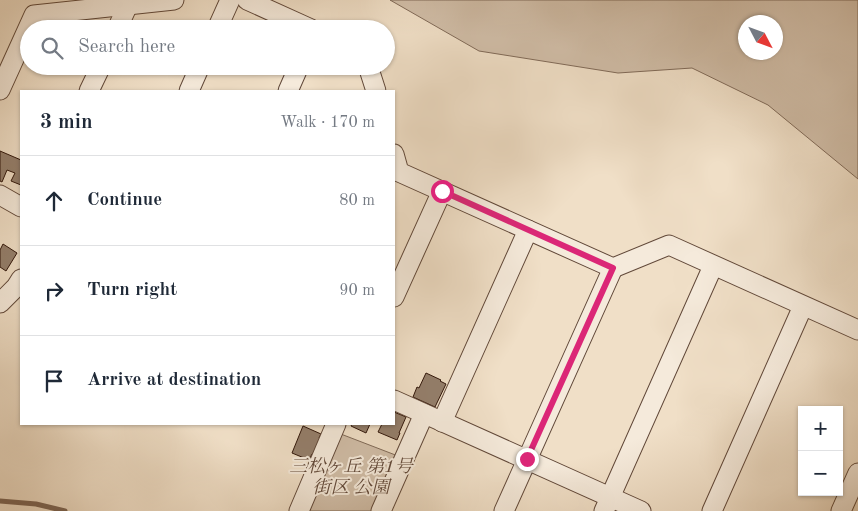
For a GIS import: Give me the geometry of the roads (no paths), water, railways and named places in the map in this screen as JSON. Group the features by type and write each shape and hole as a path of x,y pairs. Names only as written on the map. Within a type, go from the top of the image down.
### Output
{"street":[{"path":"32,20 34,15 174,0"},
{"path":"221,20 230,0"},
{"path":"247,0 291,20"},
{"path":"121,20 128,5"},
{"path":"0,90 20,46"},
{"path":"90,90 96,75"},
{"path":"189,90 196,75"},
{"path":"288,90 295,75"},
{"path":"371,75 376,90"},
{"path":"395,158 399,172 613,268"},
{"path":"395,295 442,191"},
{"path":"0,195 20,205"},
{"path":"442,422 528,230"},
{"path":"504,511 613,268 669,246 858,330"},
{"path":"607,504 713,266"},
{"path":"0,303 20,281"},
{"path":"712,511 803,306"},
{"path":"395,400 527,459 607,504 641,511"},
{"path":"381,511 424,414"},
{"path":"299,511 335,425"},
{"path":"841,511 858,473"}],"waterway":[{"path":"0,501 36,504 65,511"}],"park label":[{"name":"三松ヶ丘 第1号 街区 公園","path":"351,476"}]}
